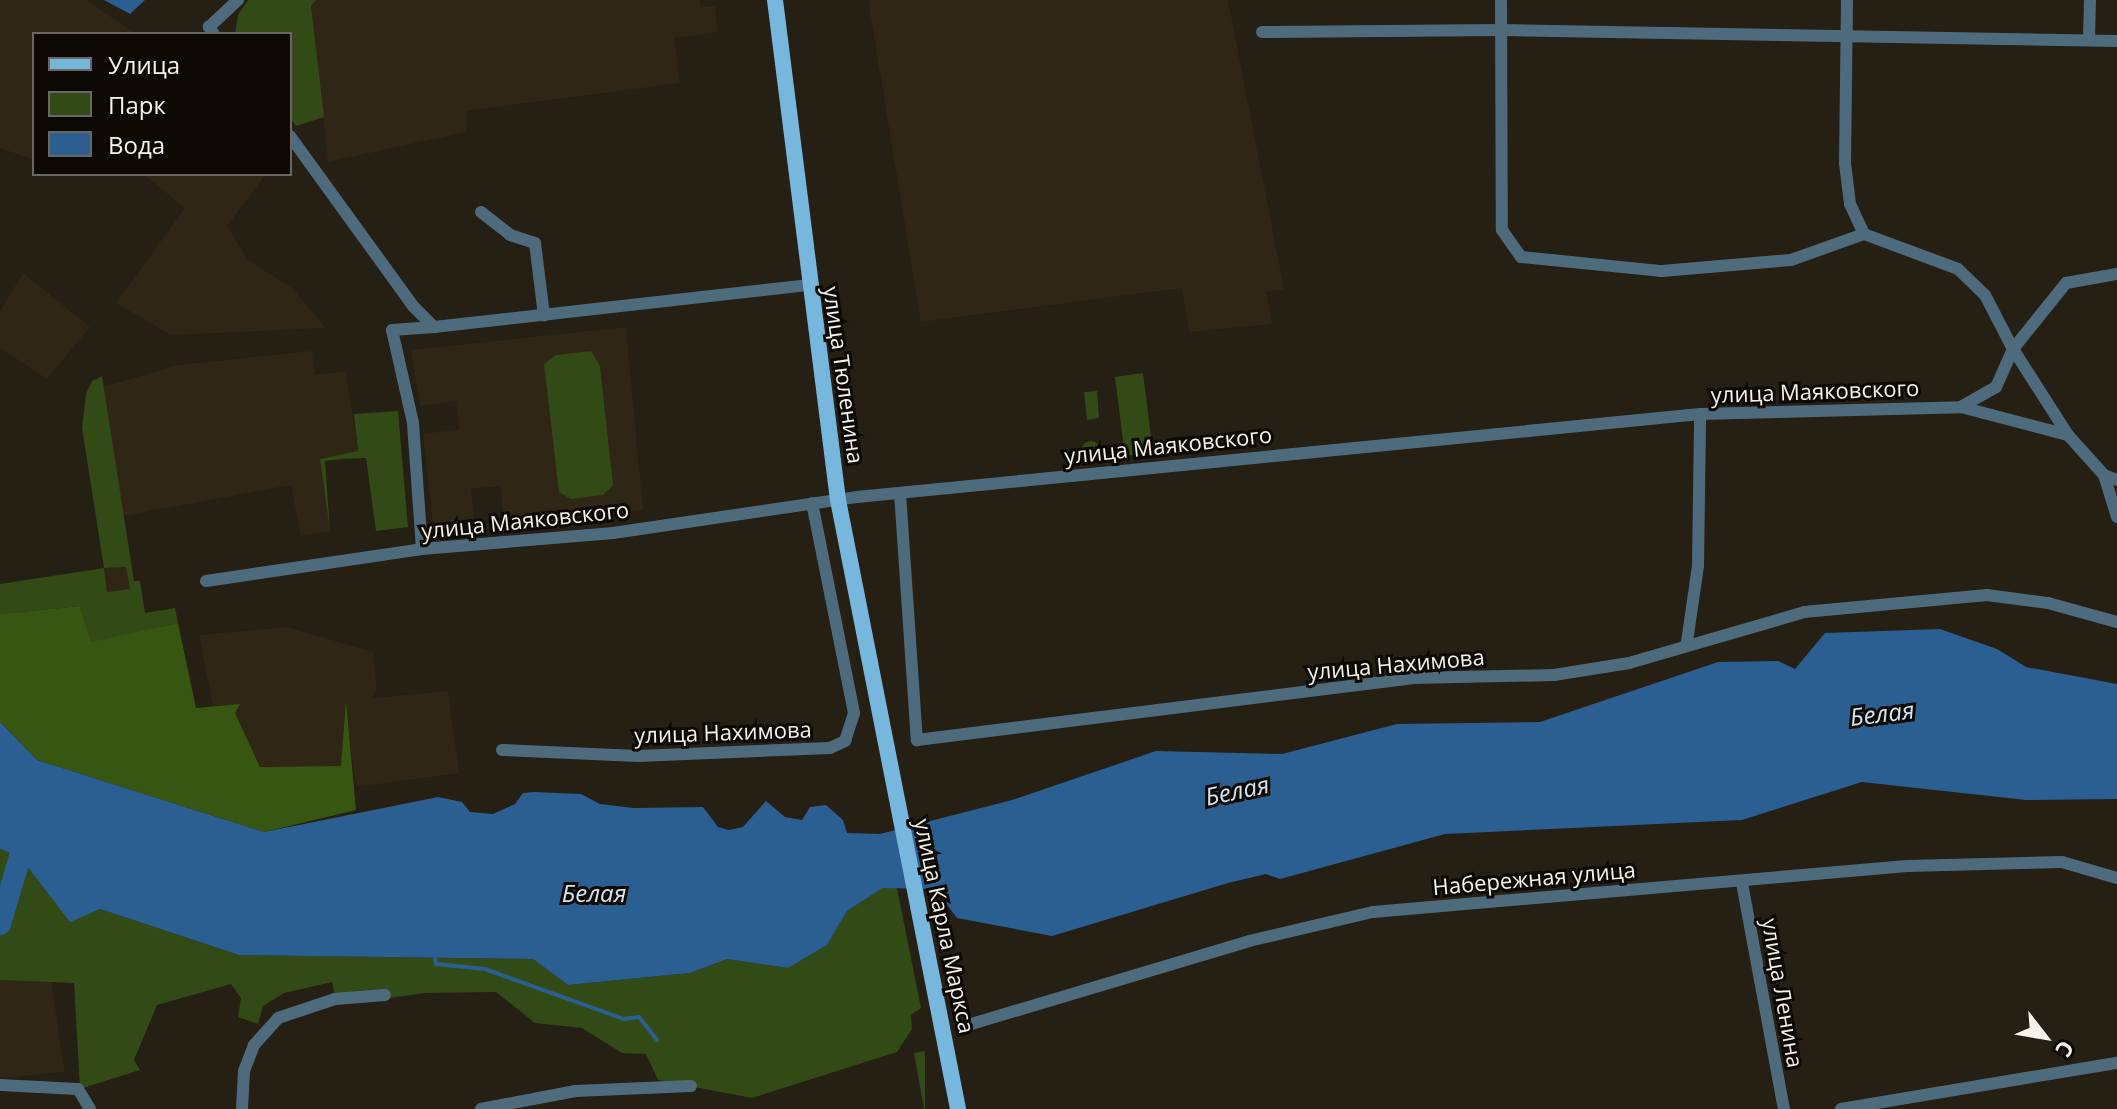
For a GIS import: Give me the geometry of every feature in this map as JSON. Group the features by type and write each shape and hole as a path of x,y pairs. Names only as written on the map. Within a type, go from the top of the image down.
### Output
{"main road":[{"name":"улица Тюленина","path":"775,0 838,500 887,753"},
{"name":"улица Карла Маркса","path":"887,753 942,1011 958,1109"}],"street":[{"path":"213,32 209,27 238,0"},
{"path":"1501,0 1502,230 1521,257 1662,271 1791,260 1864,234 1932,260 1973,278 2013,349 2068,435 2111,478 2117,517"},
{"path":"1847,0 1849,40 1845,163 1850,204 1864,234"},
{"path":"2089,40 2090,0"},
{"path":"1262,32 1502,30 1849,40 2117,41"},
{"path":"292,139 413,306 434,327"},
{"path":"481,212 510,235 535,243 544,315"},
{"path":"1961,407 1996,387 2013,349 2066,283 2117,274"},
{"path":"422,549 413,423 392,330 810,285"},
{"name":"улица Маяковского","path":"206,581 422,549 613,533 900,493 1700,414 1961,407 2068,435"},
{"path":"1687,642 1698,566 1700,414"},
{"name":"улица Нахимова","path":"900,493 917,740 1412,678 1554,675 1629,663 1687,642 1804,612 1987,595 2048,603 2117,622"},
{"name":"улица Нахимова","path":"502,750 638,756 830,748 845,741 854,713 812,503"},
{"name":"Набережная улица","path":"968,1025 1249,941 1373,912 1607,895 1666,884 1742,883 1818,872 2003,862 2062,862 2117,878"},
{"name":"улица Ленина","path":"1742,883 1784,1109"},
{"path":"242,1109 244,1071 254,1045 278,1018 335,999 385,995"},
{"path":"1841,1109 2117,1063"},
{"path":"0,1085 78,1089 90,1109"},
{"path":"481,1109 575,1091 691,1086"}],"shaded area":[{"path":"0,0 86,0 133,32 32,32 32,159 0,148"},
{"path":"316,0 700,0 701,7 715,6 718,32 674,38 680,83 467,111 466,132 328,162 311,6"},
{"path":"868,0 1228,0 1284,289 1266,292 1272,324 1189,332 1182,288 921,322"},
{"path":"145,176 264,176 227,226 248,260 292,288 326,328 171,335 116,303 185,208"},
{"path":"23,273 90,327 47,379 0,348 0,311"},
{"path":"626,327 643,510 505,526 500,486 471,489 475,529 434,534 423,434 459,429 456,401 420,406 411,350"},
{"path":"312,351 315,375 346,371 358,451 320,459 330,531 301,536 291,485 123,516 103,387 178,365"},
{"path":"126,567 130,590 107,592 104,568"},
{"path":"287,627 373,652 377,690 373,698 448,691 459,773 356,787 346,707 342,766 260,767 235,713 240,705 213,706 199,635"},
{"path":"0,980 51,982 65,1072 0,1078"}],"green space":[{"path":"248,0 316,0 311,6 324,117 296,126 292,121 292,32 235,32 238,15"},
{"path":"591,351 600,366 613,485 603,495 571,499 559,492 544,364 556,355"},
{"path":"1143,373 1153,452 1125,456 1115,377"},
{"path":"102,376 134,581 140,581 145,613 175,608 178,623 91,643 80,606 0,614 0,584 104,568 82,428 86,394 92,381","holes":["126,567 130,589 107,592 104,568"]},
{"path":"1097,391 1099,418 1087,420 1084,392"},
{"path":"398,411 408,527 376,531 366,458 342,459 325,461 330,531 320,459 358,451 354,414"},
{"path":"1091,441 1098,444 1101,451 1098,458 1091,461 1084,458 1081,451 1084,444"},
{"path":"80,606 91,642 178,623 196,708 240,704 235,713 260,767 341,766 346,701 356,810 264,832 37,760 0,722 0,614"},
{"path":"0,849 20,857 70,921 100,909 239,955 533,959 568,985 690,973 727,959 788,968 827,945 847,911 883,888 897,888 921,1008 911,1015 912,1029 897,1052 752,1098 658,1080 646,1054 622,1053 582,1028 535,1023 496,992 426,993 337,1005 332,982 284,993 263,1006 258,1024 238,1017 241,998 231,984 157,1005 134,1060 140,1070 80,1089 74,983 0,980"},
{"path":"925,1051 925,1109 924,1109 914,1053"}],"water":[{"path":"104,0 145,0 130,14"},
{"name":"Белая","path":"1940,629 1997,649 2026,667 2117,684 2117,799 2026,800 1862,782 1742,820 1445,834 1280,879 1266,874 1228,883 1052,936 957,918 935,889 883,888 847,911 827,945 788,968 727,959 690,973 568,985 533,959 239,955 100,909 70,922 20,857 0,849 0,722 37,760 264,832 438,797 462,802 470,812 493,814 515,804 523,793 534,792 581,794 600,804 633,808 703,807 718,827 729,830 743,827 766,801 785,817 802,820 810,807 826,805 843,820 847,833 880,834 1012,800 1156,751 1282,754 1397,724 1540,722 1718,662 1778,661 1795,669 1825,633"}],"waterway":[{"path":"0,924 20,857 37,834"},
{"path":"434,953 436,964 485,969 624,1019 639,1017 657,1040"}]}
